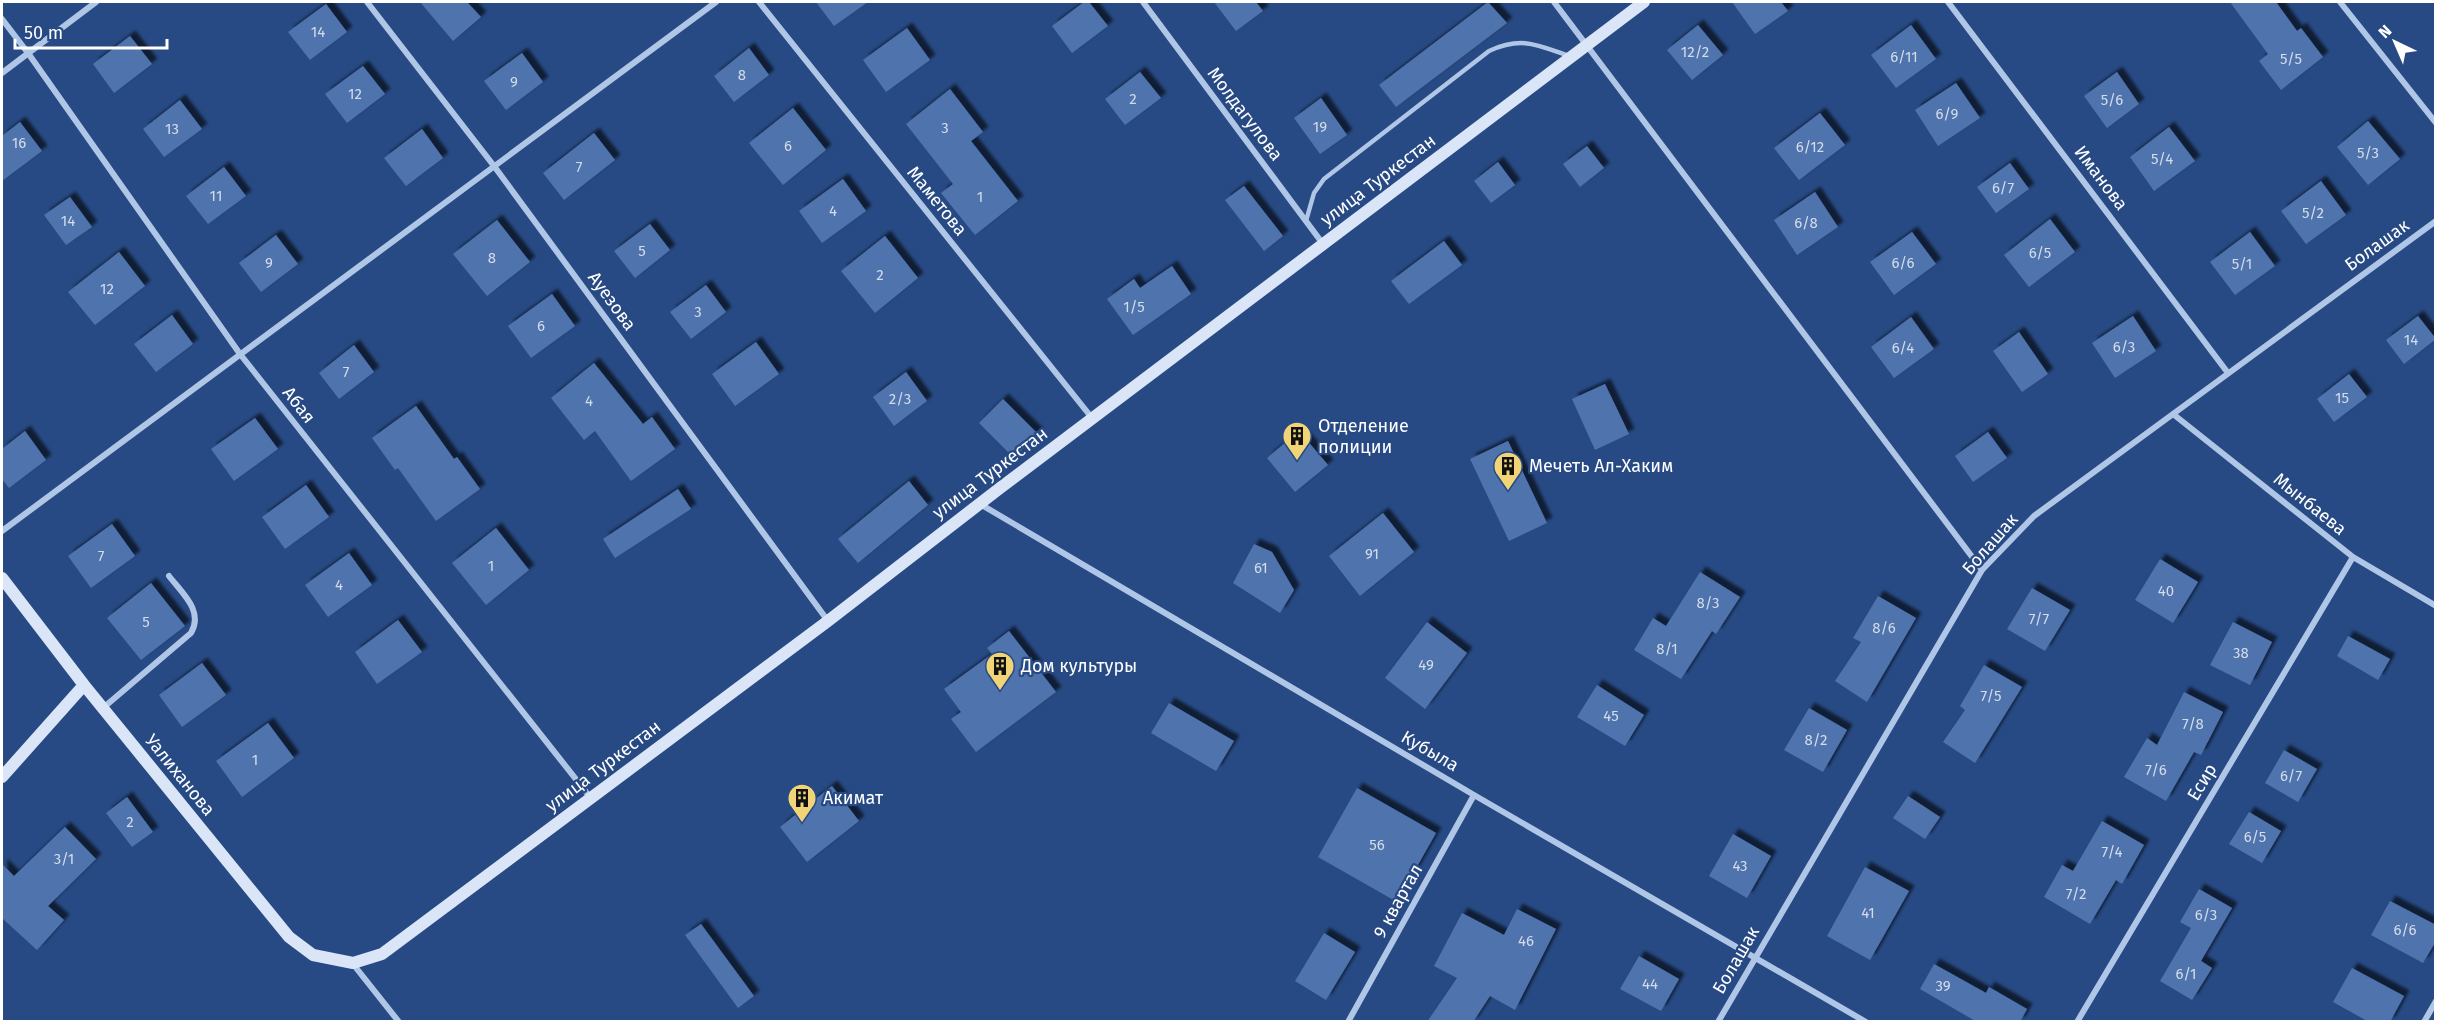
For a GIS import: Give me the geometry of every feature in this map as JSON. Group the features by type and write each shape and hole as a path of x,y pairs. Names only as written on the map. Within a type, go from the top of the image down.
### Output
{"street":[{"path":"2,73 96,2"},
{"name":"Ауезова","path":"367,2 494,166 828,621"},
{"path":"2,531 716,2"},
{"name":"Маметова","path":"759,2 1092,419"},
{"name":"Молдагулова","path":"1143,2 1323,244"},
{"path":"1554,2 1982,570"},
{"name":"улица Туркестан","path":"353,963 382,954 828,621 979,504 1644,2"},
{"name":"Иманова","path":"1948,2 2228,373"},
{"path":"2340,2 2436,123"},
{"name":"Абая","path":"2,19 240,354 590,797"},
{"name":"Болашак","path":"1718,1022 1982,570 2034,516 2436,221"},
{"name":"Мынбаева","path":"2173,414 2353,557 2436,606"},
{"name":"Кубыла","path":"979,504 1866,1022"},
{"name":"Есир","path":"2077,1022 2353,557"},
{"path":"103,709 191,633 196,624 196,614 169,576"},
{"name":"Уалиханова","path":"2,578 103,709 289,937 313,955 353,963"},
{"path":"2,777 84,685"},
{"name":"9 квартал","path":"1348,1022 1474,795"},
{"path":"353,963 399,1022"},
{"path":"2424,1022 2436,1001"}],"lane":[{"path":"1306,221 1314,193 1324,179 1490,51 1506,44 1529,42 1572,56"}],"building":[{"path":"420,2 467,2 481,17 453,41"},
{"path":"816,2 868,2 834,26"},
{"path":"1084,2 1089,2 1108,26 1072,53 1052,26"},
{"path":"1214,2 1256,2 1263,11 1236,31"},
{"path":"1488,2 1507,23 1396,107 1379,85"},
{"path":"1732,2 1781,2 1788,11 1755,34"},
{"path":"2230,2 2276,2 2297,31 2301,28 2323,57 2281,90 2259,61 2268,54"},
{"path":"326,4 347,32 310,60 288,32"},
{"path":"1698,25 1723,55 1692,80 1667,50"},
{"path":"1911,25 1936,59 1896,88 1871,55"},
{"path":"907,28 930,60 886,92 863,60"},
{"path":"130,36 152,64 114,93 93,64"},
{"path":"749,48 769,75 734,102 714,76"},
{"path":"522,53 543,82 506,110 484,81"},
{"path":"363,66 385,94 347,123 325,94"},
{"path":"1140,72 1161,98 1125,125 1105,99"},
{"path":"2117,72 2139,104 2107,128 2084,96"},
{"path":"1956,83 1980,118 1938,146 1915,110"},
{"path":"950,89 983,132 971,141 1018,201 975,235 941,193 953,184 906,124"},
{"path":"1321,98 1347,135 1320,154 1294,118"},
{"path":"180,100 202,129 164,157 143,129"},
{"path":"793,108 826,150 783,185 749,143"},
{"path":"1820,113 1845,145 1799,180 1774,148"},
{"path":"2368,121 2400,159 2368,185 2337,147"},
{"path":"20,122 42,151 2,181 2,136"},
{"path":"2169,127 2195,161 2154,191 2130,157"},
{"path":"422,129 443,158 406,186 384,158"},
{"path":"594,133 615,160 564,200 543,173"},
{"path":"1587,146 1604,168 1580,187 1563,164"},
{"path":"1498,162 1515,185 1491,203 1474,181"},
{"path":"2010,163 2029,189 1996,213 1977,187"},
{"path":"224,167 246,196 208,224 186,196"},
{"path":"843,179 866,211 822,243 799,211"},
{"path":"2321,181 2346,215 2306,244 2281,211"},
{"path":"1244,186 1283,236 1264,251 1225,200"},
{"path":"1815,192 1838,227 1797,255 1774,220"},
{"path":"70,197 92,227 66,245 44,215"},
{"path":"2050,219 2075,252 2029,287 2004,255"},
{"path":"497,220 530,262 487,296 453,254"},
{"path":"650,224 670,250 635,278 614,251"},
{"path":"1912,232 1936,264 1894,295 1870,262"},
{"path":"2250,232 2275,266 2235,295 2210,262"},
{"path":"276,235 298,264 261,292 239,263"},
{"path":"885,236 918,278 875,313 841,271"},
{"path":"1444,241 1462,265 1409,304 1391,281"},
{"path":"119,252 145,286 95,325 68,292"},
{"path":"1172,266 1191,294 1133,335 1107,299 1134,279 1140,288"},
{"path":"706,285 726,312 691,339 670,312"},
{"path":"552,294 575,326 531,358 508,326"},
{"path":"172,315 193,344 156,372 134,344"},
{"path":"2133,316 2156,351 2115,378 2092,343"},
{"path":"2418,316 2436,339 2404,364 2386,340"},
{"path":"1911,317 1934,349 1894,378 1871,347"},
{"path":"2019,332 2048,374 2022,392 1993,351"},
{"path":"756,342 779,374 735,406 712,374"},
{"path":"354,345 374,372 339,399 319,373"},
{"path":"594,363 643,424 652,417 675,449 631,481 595,431 584,440 551,398"},
{"path":"906,372 927,401 894,426 873,397"},
{"path":"2349,374 2367,397 2334,422 2317,399"},
{"path":"1605,384 1629,434 1595,450 1572,399"},
{"path":"1003,399 1038,434 1014,458 979,423"},
{"path":"416,406 454,459 457,457 480,489 436,521 398,468 395,470 372,438"},
{"path":"255,418 278,449 234,481 211,449"},
{"path":"25,431 46,460 9,488 2,479 2,449"},
{"name":"Отделение полиции","path":"1299,431 1328,465 1295,492 1267,458"},
{"path":"1988,432 2007,458 1973,482 1955,456"},
{"name":"Мечеть Ал-Хаким","path":"1508,441 1547,523 1509,541 1470,459"},
{"path":"909,481 928,505 858,563 838,539"},
{"path":"306,485 329,517 285,549 262,517"},
{"path":"678,489 691,509 615,558 603,539"},
{"path":"1383,513 1414,552 1360,596 1329,556"},
{"path":"112,524 135,556 91,588 68,556"},
{"path":"496,528 529,570 486,605 452,563"},
{"path":"1254,544 1272,552 1294,590 1280,613 1233,583"},
{"path":"349,553 372,585 328,617 305,585"},
{"path":"2160,559 2198,582 2173,623 2135,600"},
{"path":"1700,572 1740,597 1716,634 1712,631 1681,679 1634,650 1653,618 1666,626"},
{"path":"151,583 185,626 141,660 107,618"},
{"path":"2032,588 2070,610 2045,651 2007,629"},
{"path":"1878,596 1916,618 1867,702 1835,681 1861,642 1853,638"},
{"path":"398,620 422,652 377,684 355,652"},
{"path":"1427,622 1467,653 1425,709 1385,678"},
{"path":"2233,622 2272,642 2250,685 2210,665"},
{"name":"Дом культуры","path":"1009,631 1056,692 976,752 951,719 961,712 944,689 992,654 987,648"},
{"path":"2348,636 2390,659 2378,680 2337,656"},
{"path":"202,663 226,695 182,727 159,695"},
{"path":"1984,665 2022,687 1975,763 1943,742 1965,710 1960,706"},
{"path":"1597,685 1644,715 1625,746 1577,717"},
{"path":"2184,692 2223,712 2201,755 2194,752 2166,801 2124,777 2147,738 2157,745"},
{"path":"1169,703 1234,741 1216,771 1151,733"},
{"path":"1809,708 1847,730 1823,772 1784,750"},
{"path":"268,723 294,758 242,797 216,761"},
{"path":"2284,750 2317,769 2298,802 2265,783"},
{"name":"Акимат","path":"832,786 859,821 807,862 780,827"},
{"path":"1357,788 1436,833 1397,902 1318,857"},
{"path":"1908,796 1940,817 1925,839 1893,818"},
{"path":"127,797 153,832 132,847 106,813"},
{"path":"2249,812 2281,831 2262,863 2229,844"},
{"path":"2102,821 2144,845 2122,884 2116,880 2090,924 2044,897 2062,865 2073,871"},
{"path":"65,827 96,859 48,906 64,920 37,950 2,918 2,864 14,876"},
{"path":"1733,834 1771,856 1747,898 1709,876"},
{"path":"1865,867 1909,891 1870,960 1827,936"},
{"path":"2199,889 2232,908 2201,961 2212,968 2192,1000 2160,981 2191,928 2180,922"},
{"path":"2390,901 2436,925 2436,941 2423,963 2371,935"},
{"path":"1517,909 1556,929 1515,1010 1490,996 1473,1022 1427,1022 1457,978 1434,966 1462,913 1504,935"},
{"path":"701,924 754,996 738,1008 685,935"},
{"path":"1324,933 1355,952 1326,1000 1295,981"},
{"path":"1639,956 1679,979 1661,1011 1620,989"},
{"path":"1934,964 1986,993 1989,987 2027,1009 2020,1022 1977,1022 1920,989"},
{"path":"2352,968 2404,996 2390,1022 2369,1022 2333,1002"}],"place":[{"name":"Отделение полиции","path":"1297,462"},
{"name":"Мечеть Ал-Хаким","path":"1508,492"},
{"name":"Дом культуры","path":"1000,692"},
{"name":"Акимат","path":"802,824"}]}
